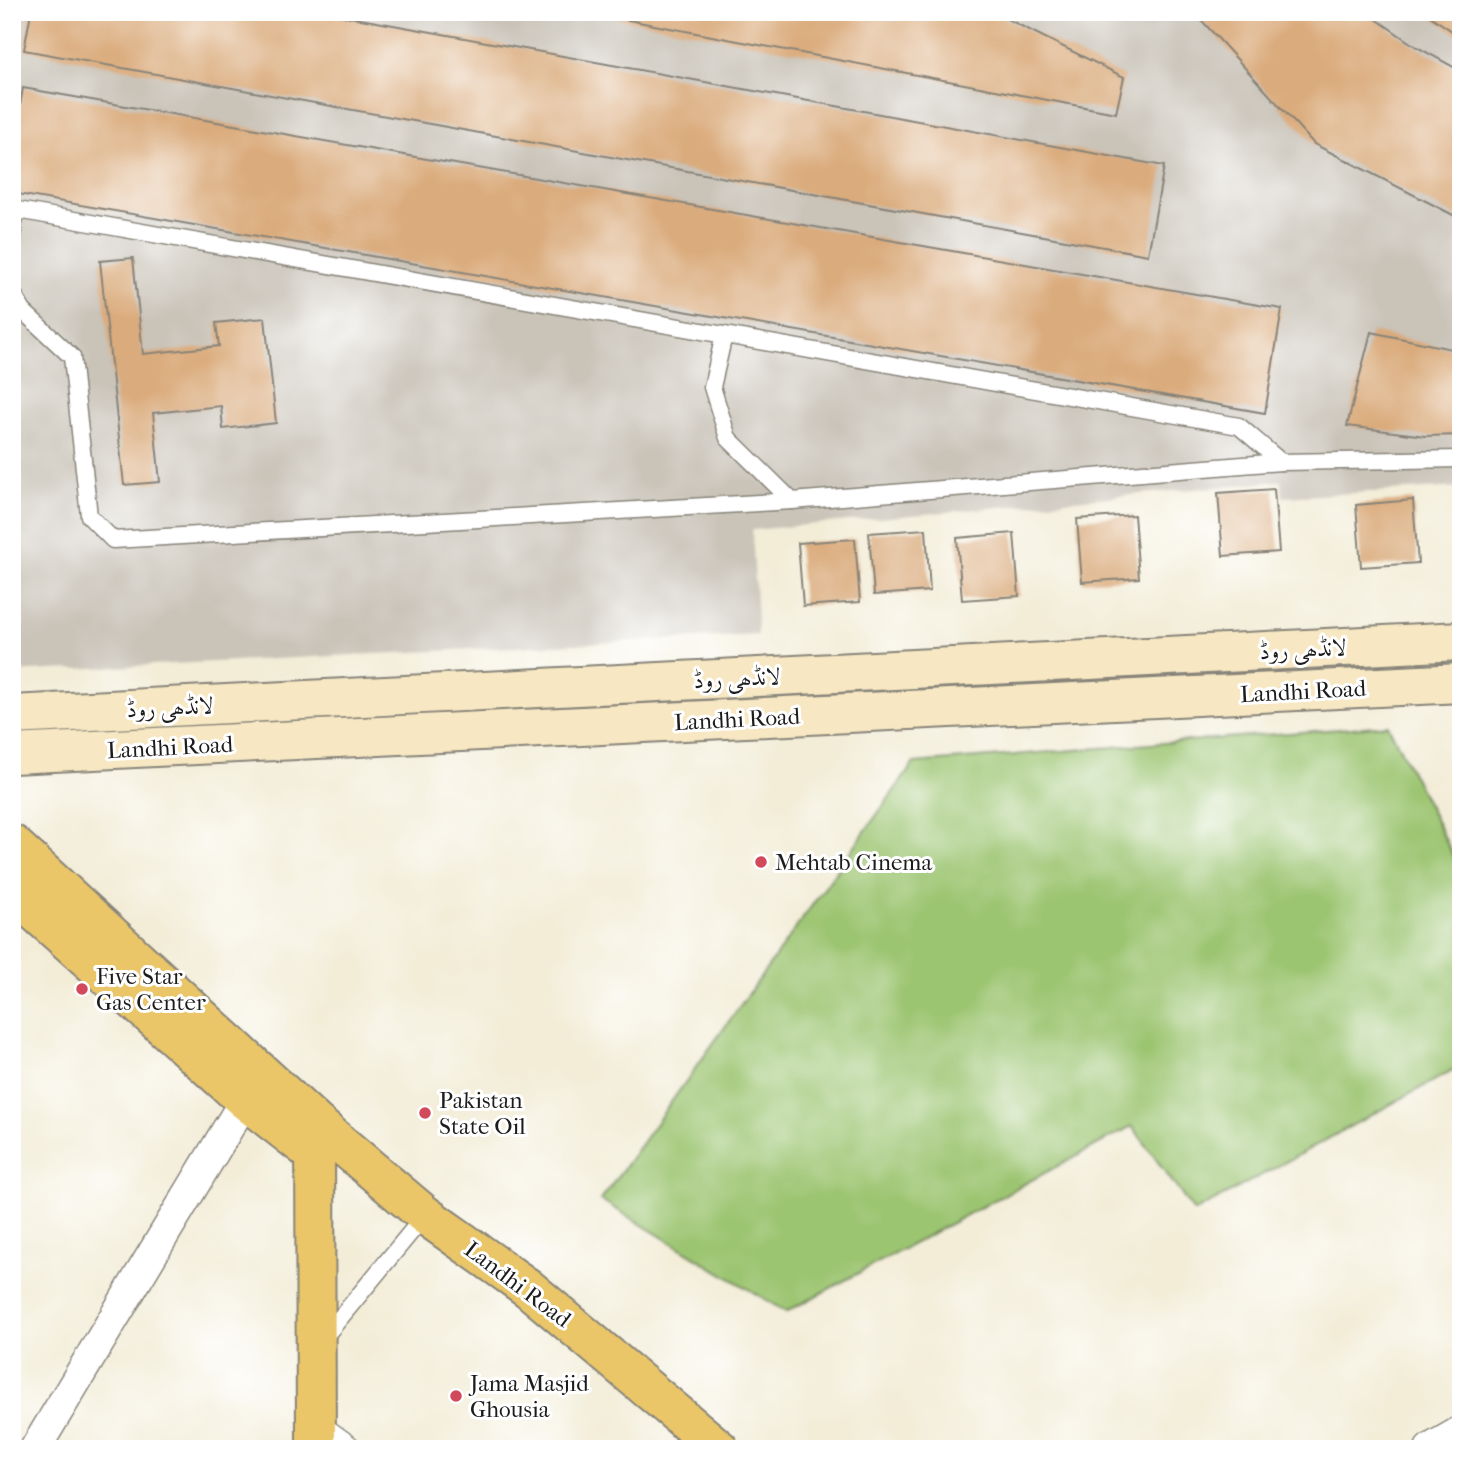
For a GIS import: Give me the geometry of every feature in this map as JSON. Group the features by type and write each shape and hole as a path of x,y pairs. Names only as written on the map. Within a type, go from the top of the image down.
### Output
{"main road":[{"name":"لانڈھی روڈ","path":"12,715 1461,641"},
{"path":"913,669 899,681 897,693 903,705 914,710"},
{"path":"852,672 863,684 864,691 864,699 857,713"},
{"name":"Landhi Road","path":"12,754 1461,683"},
{"name":"Landhi Road","path":"12,844 315,1138"},
{"name":"Landhi Road","path":"12,891 245,1101 315,1138 528,1288 719,1449"},
{"path":"315,1138 316,1348 326,1442"}],"street":[{"path":"35,1449 245,1101"},
{"path":"1430,1449 1461,1431"}],"lane":[{"path":"12,248 14,210 1239,426 1281,463"},
{"path":"12,291 23,311 72,357 89,516 113,540 792,501 1281,463 1461,459"},
{"path":"724,335 712,387 728,438 792,501"},
{"path":"316,1348 425,1215"}],"shaded area":[{"path":"12,12 1461,12 1461,487 1283,497 1281,481 752,530 758,635 12,672"}],"green space":[{"path":"1388,725 1461,871 1461,1066 1194,1212 1132,1126 786,1312 601,1200 914,763"}],"building":[{"path":"31,12 322,12 1164,166 1148,255 24,50"},
{"path":"586,12 993,12 1124,77 1116,113"},
{"path":"1194,12 1366,12 1415,46 1461,71 1461,219 1314,144"},
{"path":"1424,12 1461,12 1461,37"},
{"path":"23,88 1282,309 1265,413 12,193 12,153"},
{"path":"133,258 143,354 219,346 216,323 265,318 276,423 223,429 221,406 153,413 160,482 124,485 100,261"},
{"path":"1371,332 1461,351 1461,435 1425,436 1347,426"},
{"path":"1274,489 1279,552 1223,556 1218,493"},
{"path":"1413,500 1418,563 1361,567 1356,505"},
{"path":"1134,515 1139,578 1082,582 1077,519"},
{"path":"926,529 930,591 874,595 869,533"},
{"path":"1014,533 1019,596 962,600 957,538"},
{"path":"855,539 860,602 803,606 798,543"}],"place":[{"name":"Mehtab Cinema","path":"761,862"},
{"name":"Five Star Gas Center","path":"82,989"},
{"name":"Pakistan State Oil","path":"425,1113"},
{"name":"Jama Masjid Ghousia","path":"456,1396"}]}
